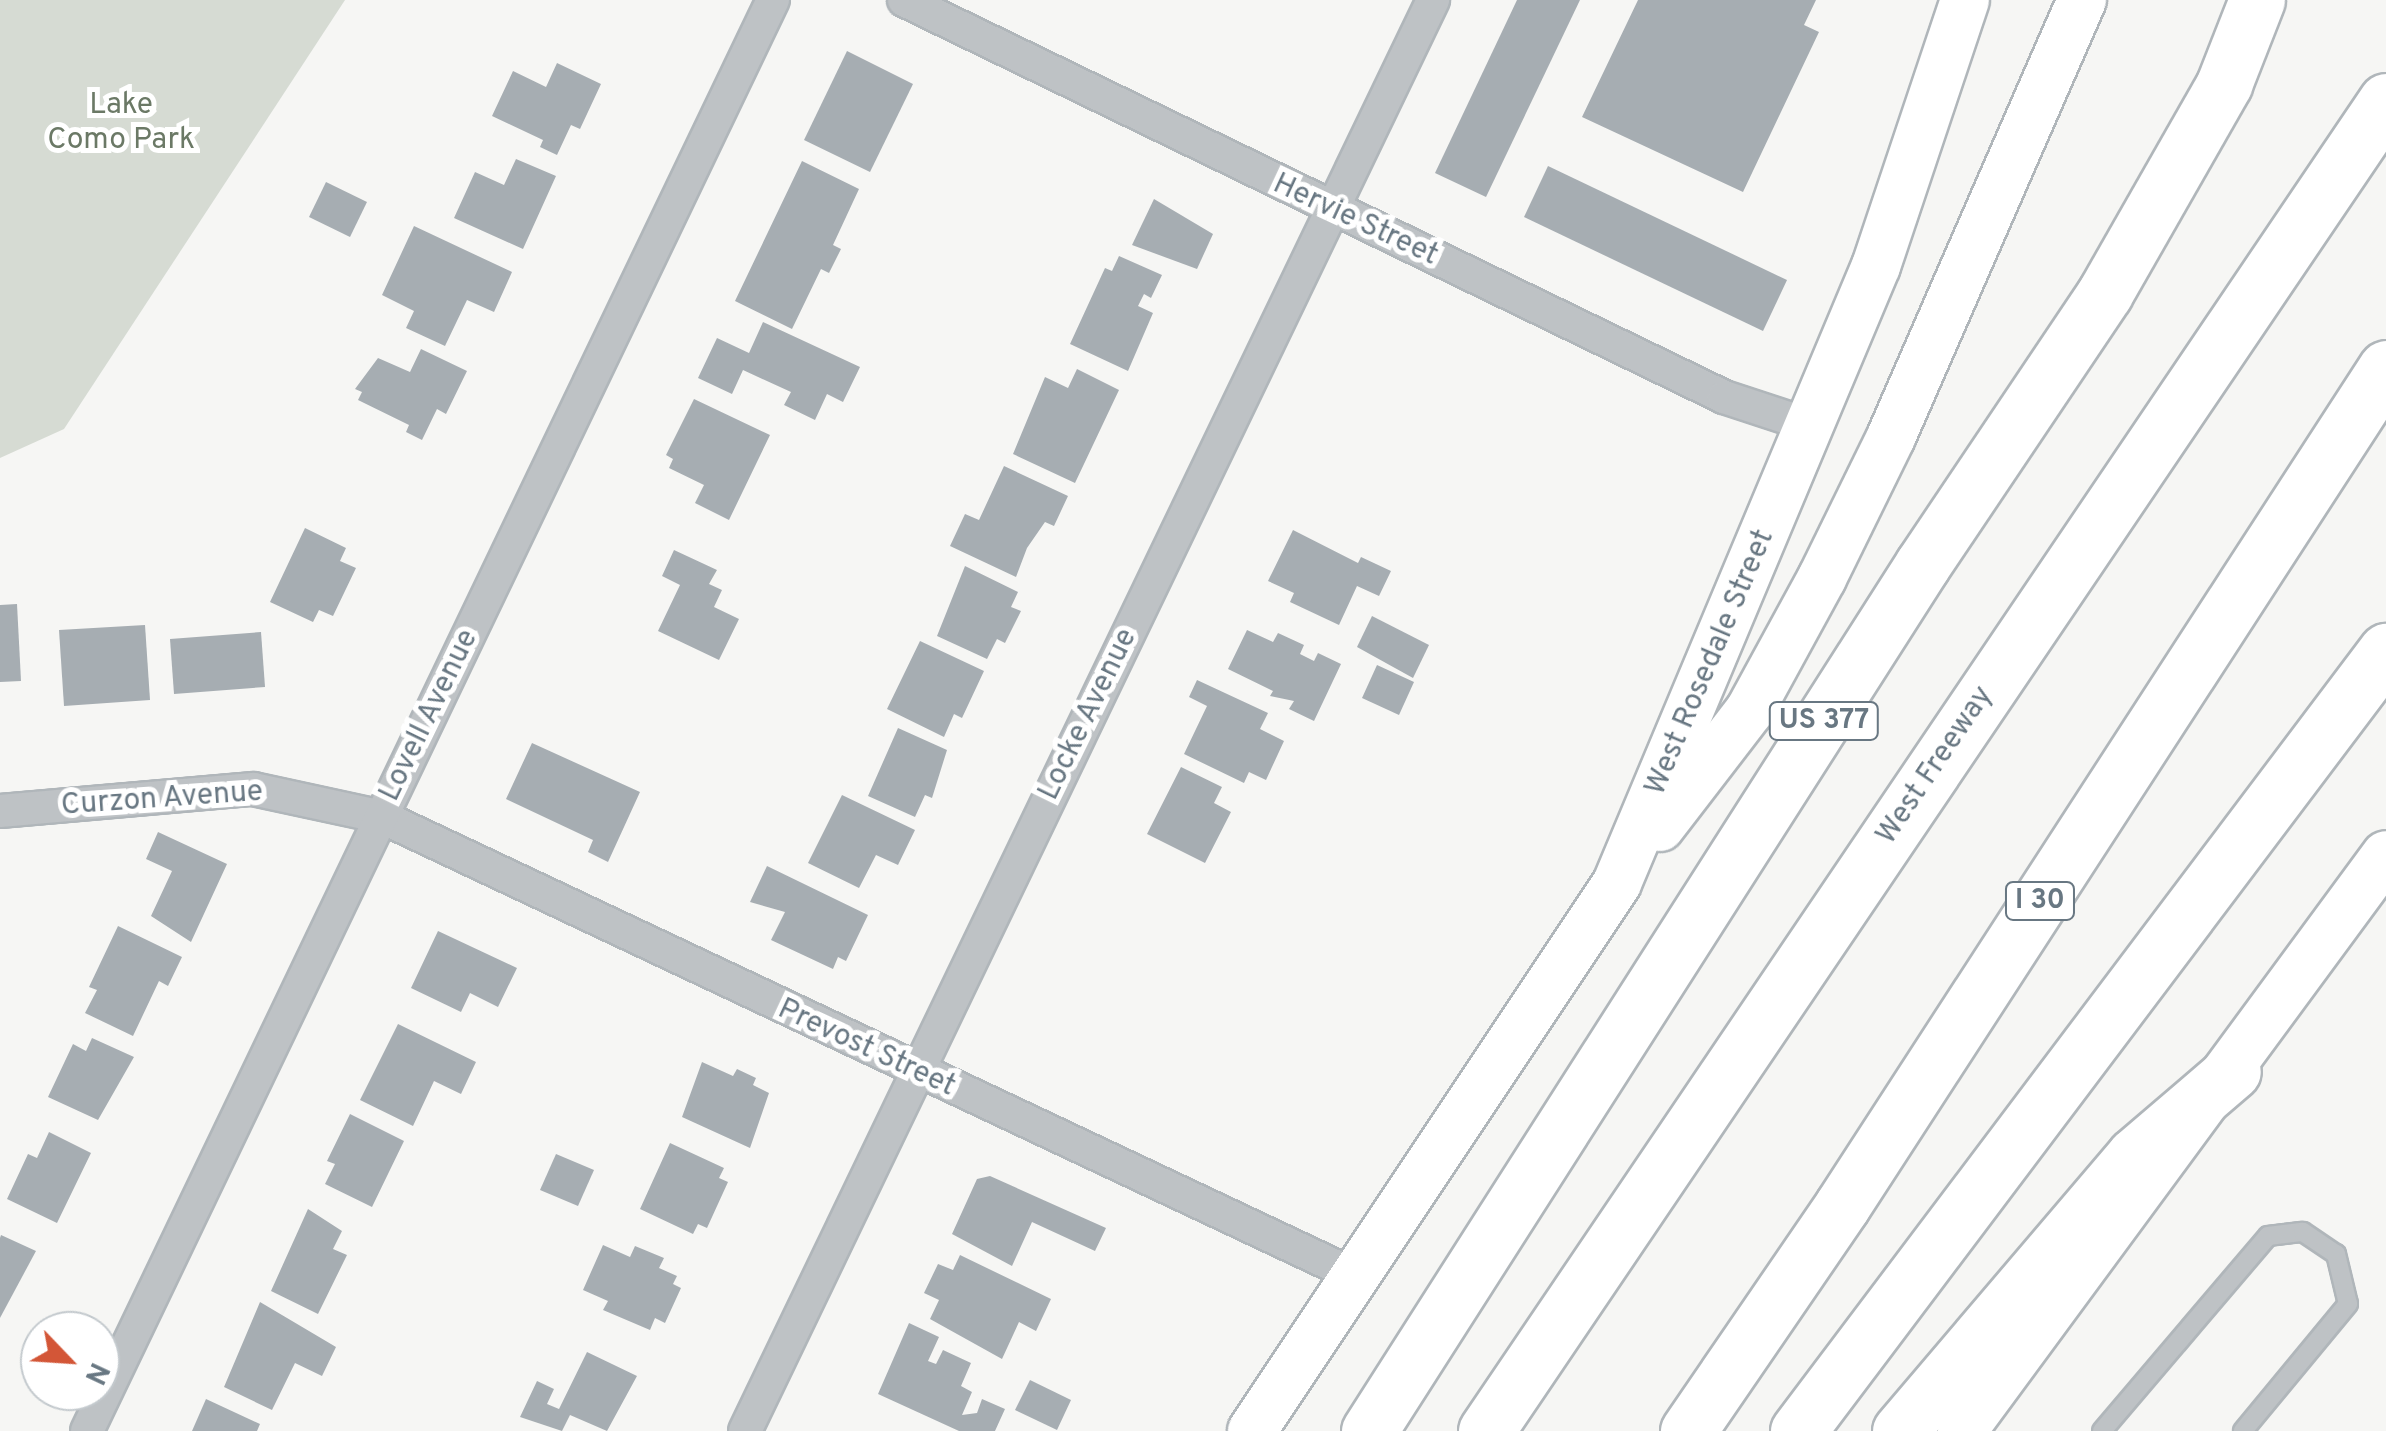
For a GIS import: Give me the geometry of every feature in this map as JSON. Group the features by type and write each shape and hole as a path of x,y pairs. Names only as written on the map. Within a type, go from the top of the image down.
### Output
{"highway":[{"name":"US 377","path":"1369,1431 1924,564 2105,293 2224,84 2257,0"},
{"name":"West Freeway","path":"1486,1431 2386,101"},
{"name":"I 30","path":"1688,1431 1842,1206 2386,368"},
{"path":"1798,1431 2386,650"},
{"path":"1900,1431 2134,1156 2233,1071"}],"main road":[{"name":"West Rosedale Street","path":"1354,1275 1617,883 1876,266 1965,0"},
{"path":"1617,883 1750,710 1822,578 1892,437 2082,0"},
{"path":"1962,1431 2233,1071 2386,855"},
{"path":"1252,1431 1354,1275"}],"street":[{"name":"Lovell Avenue","path":"86,1431 773,0"},
{"name":"Hervie Street","path":"904,0 1724,397 1812,426"},
{"name":"Locke Avenue","path":"745,1431 1433,0"},
{"name":"Curzon Avenue","path":"0,811 253,789 382,817"},
{"name":"Prevost Street","path":"382,817 917,1073 1354,1275"}],"lane":[{"path":"2102,1431 2268,1236 2303,1232 2336,1254 2348,1304 2243,1431"}],"green space":[{"name":"Lake Como Park","path":"0,0 345,0 64,429 0,458"}],"building":[{"path":"1517,0 1580,0 1486,197 1435,173"},
{"path":"1638,0 1816,0 1804,25 1819,32 1743,192 1582,117"},
{"path":"847,51 913,84 870,172 804,140"},
{"path":"557,63 601,84 580,129 571,125 557,155 540,147 543,140 492,116 513,71 546,87"},
{"path":"516,159 556,176 523,249 454,218 475,172 504,185"},
{"path":"802,161 859,189 833,245 841,249 829,273 821,269 792,329 735,301"},
{"path":"1548,166 1787,280 1763,331 1524,217"},
{"path":"326,182 367,202 350,237 309,217"},
{"path":"1154,199 1213,234 1197,269 1132,245"},
{"path":"414,226 512,272 494,312 467,300 445,346 406,328 414,311 382,295"},
{"path":"1119,256 1162,275 1151,298 1144,294 1138,306 1153,313 1128,371 1070,344 1105,268 1112,271"},
{"path":"763,322 860,367 843,402 827,394 815,420 784,405 791,392 743,370 732,394 698,378 717,338 749,353"},
{"path":"421,349 467,371 446,414 437,409 422,440 406,432 409,425 358,400 362,392 355,389 378,358 410,372"},
{"path":"1077,369 1119,390 1075,483 1013,454 1045,377 1068,388"},
{"path":"694,399 770,435 729,520 695,503 704,485 669,468 673,459 666,455"},
{"path":"1004,466 1068,496 1054,526 1045,522 1027,548 1016,577 950,546 965,514 979,520"},
{"path":"305,528 346,548 340,561 356,568 333,616 319,610 313,622 270,602"},
{"path":"1293,530 1358,563 1361,557 1391,571 1379,596 1357,586 1339,625 1290,602 1294,593 1268,581"},
{"path":"674,550 717,570 709,584 722,590 714,607 739,619 719,660 658,631 680,585 662,576"},
{"path":"965,566 1018,592 1011,607 1021,611 1005,643 997,639 987,659 937,636"},
{"path":"17,604 21,681 0,682 0,605"},
{"path":"1372,616 1429,645 1413,678 1357,647"},
{"path":"145,625 150,700 64,706 59,630"},
{"path":"1247,630 1273,642 1278,633 1304,645 1300,654 1314,661 1318,653 1341,664 1314,721 1289,709 1294,701 1270,696 1273,691 1228,669"},
{"path":"261,632 265,687 174,694 170,639"},
{"path":"920,641 984,671 962,718 954,714 944,737 887,709"},
{"path":"1377,665 1414,682 1399,715 1362,698"},
{"path":"1197,680 1268,713 1260,729 1284,741 1266,780 1249,772 1244,783 1184,754 1207,706 1189,697"},
{"path":"898,728 947,750 932,798 925,795 915,817 868,796"},
{"path":"532,743 640,792 608,862 588,852 593,840 506,799"},
{"path":"1181,767 1222,787 1214,803 1231,812 1205,863 1147,834"},
{"path":"842,795 915,830 898,865 876,855 859,888 808,863"},
{"path":"158,832 227,864 191,942 151,916 172,871 146,859"},
{"path":"767,866 868,915 846,961 838,957 833,969 771,940 785,912 750,902"},
{"path":"118,926 182,957 168,986 159,981 133,1036 85,1013 97,990 89,987"},
{"path":"438,931 517,968 498,1007 470,993 461,1012 411,988"},
{"path":"398,1024 476,1062 461,1094 434,1081 413,1126 360,1100"},
{"path":"92,1038 134,1057 98,1120 48,1097 73,1044 86,1051"},
{"path":"702,1062 733,1076 737,1069 756,1078 753,1085 769,1093 750,1148 682,1117"},
{"path":"350,1114 404,1141 372,1207 325,1184 335,1164 327,1161"},
{"path":"49,1132 91,1153 57,1223 7,1199 28,1154 37,1158"},
{"path":"670,1143 724,1168 719,1178 728,1182 707,1228 698,1224 693,1234 640,1209"},
{"path":"556,1154 594,1170 578,1206 540,1190"},
{"path":"990,1176 1106,1228 1095,1251 1032,1222 1012,1266 952,1234 977,1179"},
{"path":"308,1209 342,1231 333,1249 347,1255 318,1314 271,1291"},
{"path":"1,1235 36,1251 0,1318 0,1238"},
{"path":"603,1245 630,1257 635,1246 664,1258 659,1268 677,1276 673,1284 681,1288 665,1323 655,1318 650,1330 603,1310 608,1301 583,1290"},
{"path":"960,1255 1051,1299 1036,1331 1019,1322 1002,1359 930,1319 939,1300 924,1293 938,1264 953,1270"},
{"path":"260,1302 336,1347 322,1376 295,1363 272,1410 224,1387"},
{"path":"909,1323 939,1337 928,1361 936,1364 943,1350 971,1363 961,1386 972,1392 962,1415 977,1413 982,1399 1005,1409 995,1431 959,1431 878,1394"},
{"path":"587,1352 637,1376 607,1431 570,1415 562,1431 520,1417 537,1381 554,1389 547,1404 559,1409"},
{"path":"1030,1380 1071,1400 1057,1430 1015,1410"},
{"path":"206,1399 260,1424 257,1431 192,1431"}]}
